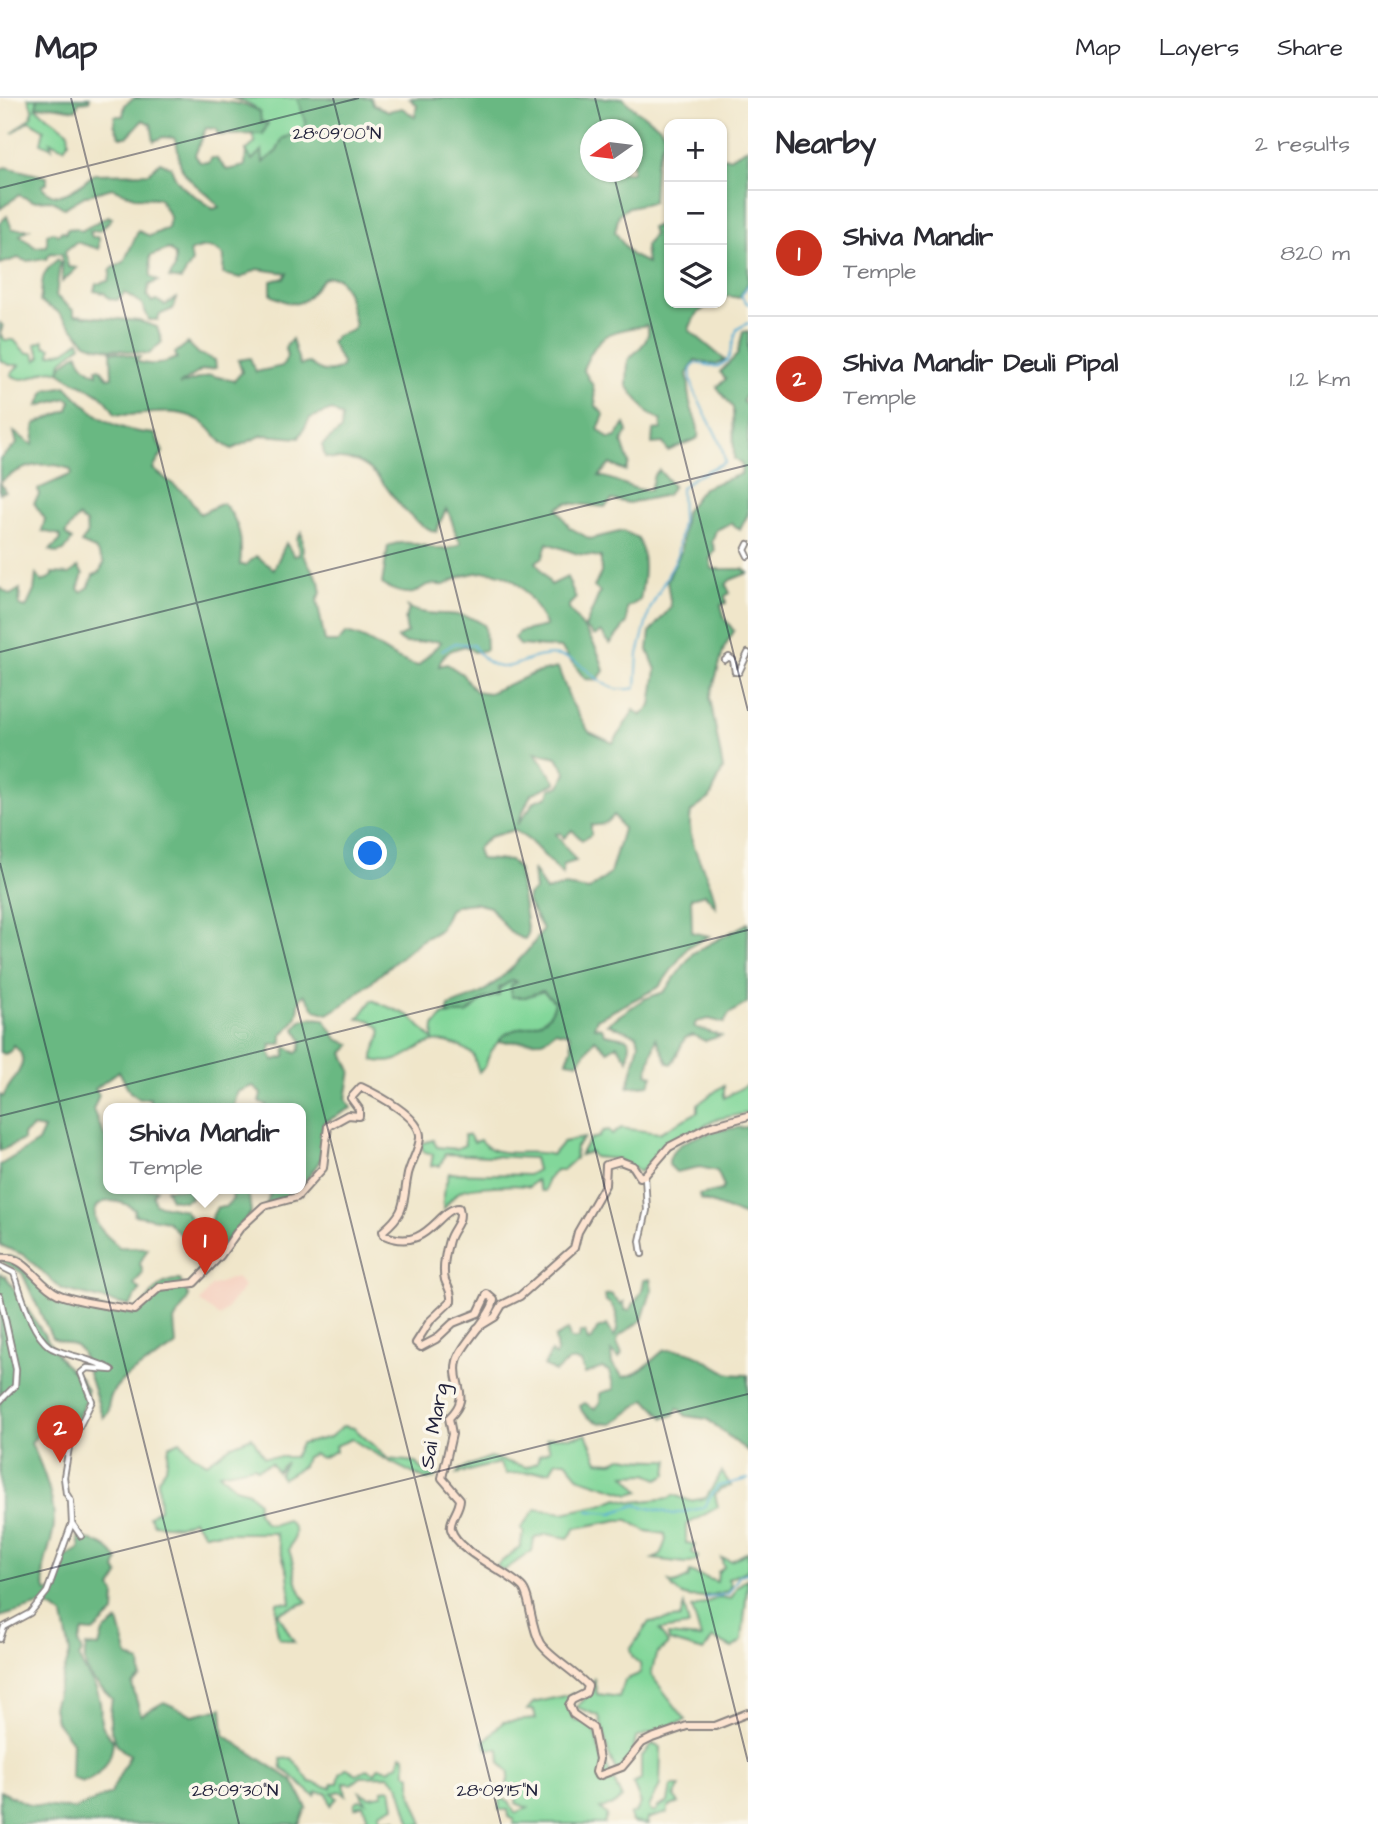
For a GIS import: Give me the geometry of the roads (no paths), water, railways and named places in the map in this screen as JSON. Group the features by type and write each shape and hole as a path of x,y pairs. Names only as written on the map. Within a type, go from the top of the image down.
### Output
{"street":[{"path":"748,544 745,550 748,556"},
{"path":"725,660 729,657 733,660 736,672 739,672 748,653"},
{"name":"Sai Marg","path":"306,1187 323,1168 328,1126 348,1115 359,1116 359,1109 351,1098 361,1087 388,1098 419,1132 420,1138 408,1173 404,1208 398,1218 383,1231 384,1235 416,1237 431,1231 448,1210 459,1208 460,1220 450,1239 444,1275 451,1301 430,1321 416,1343 420,1347 428,1345 453,1323 478,1312 485,1296 491,1294 493,1307 475,1329 457,1360 460,1405 448,1419 452,1434 442,1480 458,1495 460,1502 451,1528 455,1536 488,1566 523,1587 528,1598 530,1618 540,1643 588,1686 586,1693 572,1700 569,1705 573,1714 593,1728 599,1759 597,1774 604,1776 622,1767 642,1743 652,1738 687,1726 715,1726 748,1713"},
{"path":"475,1329 495,1317 502,1305 520,1296 574,1248 578,1232 602,1194 606,1165 620,1161 634,1166 640,1177 645,1175 669,1147 708,1127 748,1116"},
{"path":"642,1254 640,1241 647,1210 645,1175"},
{"name":"Sai Marg","path":"0,1258 24,1263 44,1286 60,1296 134,1310 160,1287 194,1283 220,1256 240,1228 264,1206 300,1194"},
{"path":"0,1266 14,1272 35,1327 51,1348 97,1361 112,1370 87,1368 81,1373 92,1401 69,1447 64,1477 66,1493 71,1501 72,1523 54,1566 47,1592 30,1613 4,1627 0,1639"},
{"path":"0,1296 16,1369 15,1385 0,1401"},
{"path":"72,1523 81,1536"}],"waterway":[{"path":"748,285 741,296 748,304"},
{"path":"442,651 455,643 473,645 484,659 495,666 505,667 537,657 564,657 613,688 636,688 638,654 650,609 677,557 682,521 681,488 693,478 725,462 718,438 694,389 691,368 695,363 718,367 728,360 737,329 748,323"},
{"path":"588,1511 612,1513 636,1505 673,1514 703,1508 718,1486 748,1479"},
{"path":"705,1598 728,1594 740,1575 748,1573"}],"place":[{"name":"Shiva Mandir","path":"205,1275"},
{"name":"Shiva Mandir Deuli Pipal","path":"60,1463"}]}
